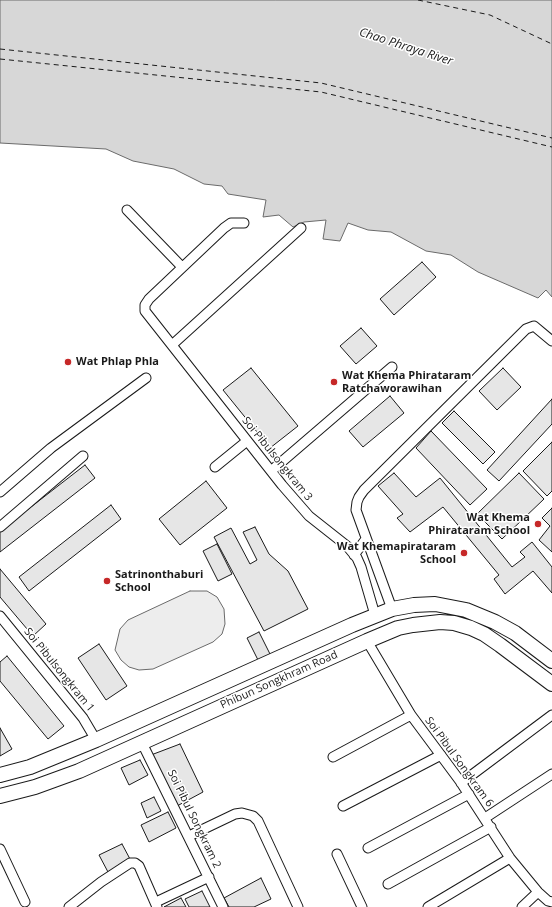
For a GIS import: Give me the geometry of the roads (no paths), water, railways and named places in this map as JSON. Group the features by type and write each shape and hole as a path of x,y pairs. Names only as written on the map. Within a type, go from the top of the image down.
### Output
{"main road":[{"name":"Phibun Songkhram Road","path":"0,775 30,767 133,725 375,615 392,609 414,605 435,604 466,610 495,622 515,633 552,661"},
{"name":"Phibun Songkhram Road","path":"0,796 34,787 79,770 398,628 440,622 454,623 471,628 484,634 552,684"},
{"path":"133,725 142,742"},
{"path":"96,740 103,759"}],"street":[{"path":"127,210 182,268 231,223 244,223"},
{"path":"172,345 301,228"},
{"name":"Soi Pibulsongkram 3","path":"182,268 148,299 145,304 145,311 247,441 309,516 347,546 354,555 361,567 375,615"},
{"path":"392,609 356,510 357,502 364,490 526,329 534,326 552,341"},
{"path":"271,471 392,367"},
{"path":"0,492 51,448 146,378"},
{"path":"215,467 247,441"},
{"path":"0,527 84,456"},
{"path":"354,555 366,539"},
{"name":"Soi Pibulsongkram 1","path":"0,616 83,718 96,740"},
{"name":"Soi Pibul Songkram 6","path":"367,641 411,714 469,794 510,858 538,892 548,901 552,902"},
{"path":"333,757 411,714"},
{"path":"461,783 552,715"},
{"name":"Soi Pibul Songkram 2","path":"142,742 223,907"},
{"path":"342,806 441,755"},
{"path":"485,818 552,774"},
{"path":"368,848 469,794"},
{"path":"189,836 235,814 242,813 253,816 258,821 298,907"},
{"path":"388,884 491,827"},
{"path":"0,849 25,902"},
{"path":"337,854 362,907"},
{"path":"428,907 510,858"},
{"path":"69,907 101,882 130,863 135,863 139,866 156,905 209,877"},
{"path":"522,907 538,892"}],"water":[{"name":"Chao Phraya River","path":"0,0 552,0 552,297 546,290 538,298 478,272 451,255 426,251 391,232 368,230 348,223 340,241 323,239 326,220 304,222 293,227 279,215 263,217 266,200 228,194 222,186 204,184 174,169 133,161 106,149 0,143"}],"place":[{"name":"Wat Phlap Phla","path":"68,362"},
{"name":"Wat Khema Phirataram Ratchaworawihan","path":"334,382"},
{"name":"Wat Khema Phirataram School","path":"538,524"},
{"name":"Wat Khemapirataram School","path":"464,553"},
{"name":"Satrinonthaburi School","path":"107,581"}]}
